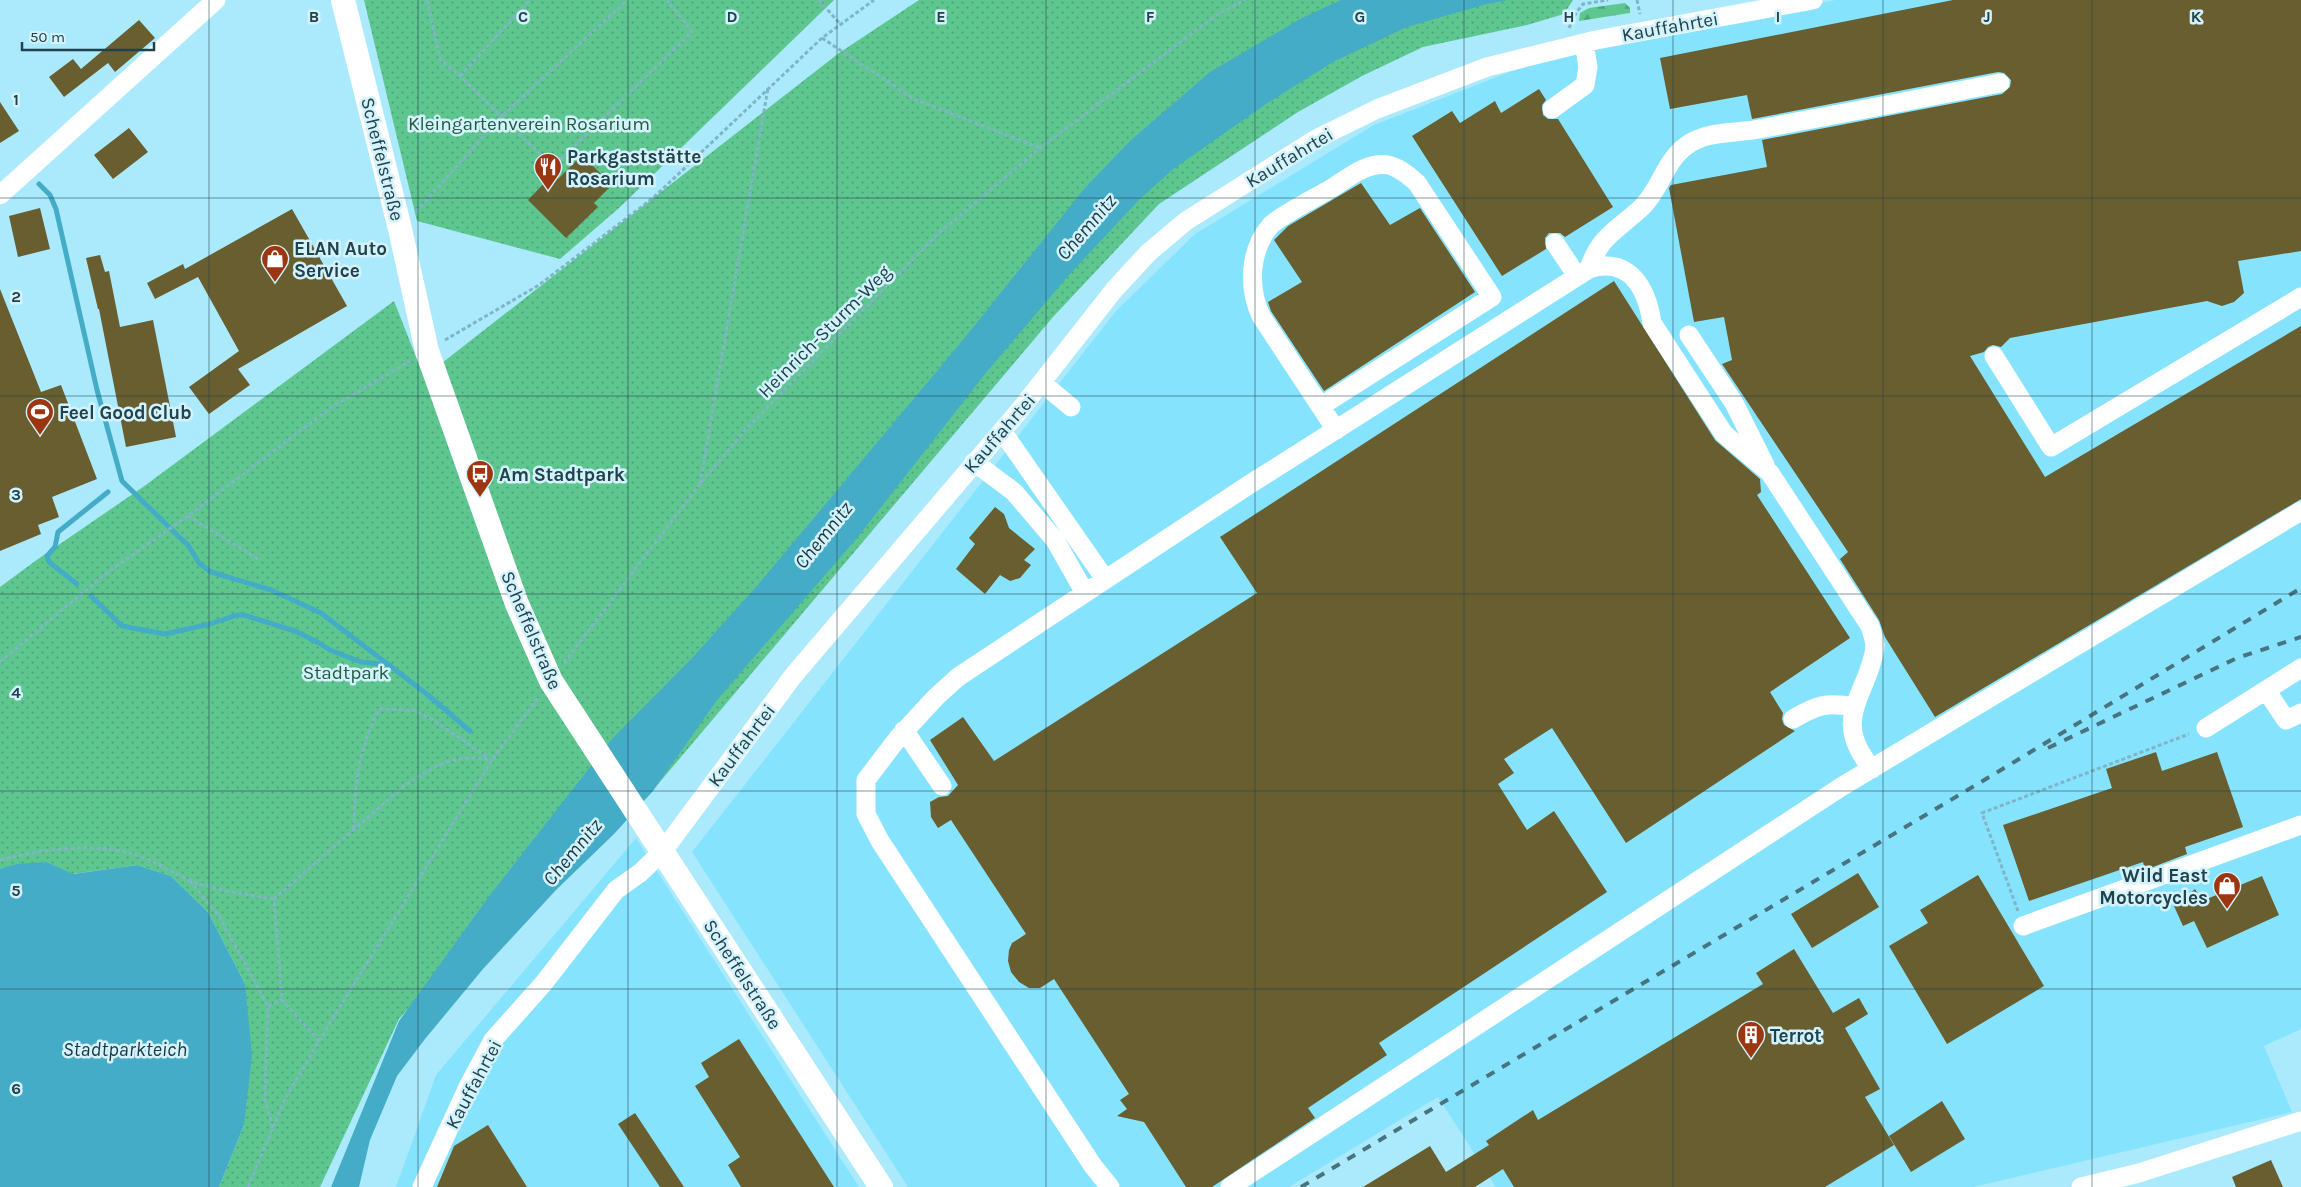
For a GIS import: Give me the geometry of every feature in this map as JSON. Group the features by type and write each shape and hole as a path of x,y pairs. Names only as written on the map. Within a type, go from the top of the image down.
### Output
{"main road":[{"name":"Scheffelstraße","path":"343,0 400,229 427,351 517,604 550,681 663,851 881,1187"}],"street":[{"path":"0,195 216,0"},
{"name":"Kauffahrtei","path":"422,1187 468,1087 493,1040 543,984 616,890 640,873 663,851 793,676 1002,431 1114,290 1148,253 1186,221 1258,174 1316,139 1377,109 1487,68 1584,43 1813,0"},
{"path":"1552,109 1585,85 1588,67 1584,43"},
{"path":"1583,272 1605,238 1643,206 1676,154 1687,144 1708,135 1752,131 2000,83"},
{"path":"1321,406 1492,297 1417,183 1405,173 1387,165 1368,166 1271,225 1257,247 1252,272 1254,300 1261,316 1336,430"},
{"path":"1555,243 1583,272"},
{"path":"1110,1187 1093,1166 880,841 866,814 866,780 904,730 936,696 958,677 1426,372 1583,272 1603,264 1620,267 1642,289 1649,302 1652,323 1724,434 1770,473"},
{"path":"1994,356 2051,446 2301,298"},
{"path":"1689,334 1734,404 1770,473 1870,626 1875,646 1870,668 1854,707 1851,732 1861,755 1872,769"},
{"path":"1411,348 1426,372"},
{"path":"1042,383 1071,408"},
{"path":"1002,431 1105,580"},
{"path":"974,462 1020,498 1055,540 1085,593"},
{"path":"1230,1187 1872,769 2301,511"},
{"path":"2206,728 2301,668"},
{"path":"2266,690 2286,720 2301,713"},
{"path":"1793,719 1814,707 1832,703 1854,707"},
{"path":"904,730 942,786"},
{"path":"2023,926 2301,825"},
{"path":"2080,1187 2138,1180 2301,1121"}],"path":[{"path":"427,0 440,59 460,76 553,167 692,32 667,0"},
{"path":"460,76 530,0"},
{"path":"400,229 502,117 627,0"},
{"path":"819,0 841,25"},
{"path":"0,662 104,575 188,516 329,409 540,285 594,245 674,179 822,38 874,0"},
{"name":"Heinrich-Sturm-Weg","path":"248,1187 285,1099 492,760 700,484 746,429 938,234 1040,148 1218,14 1245,0"},
{"path":"1569,28 1583,4 1608,0"},
{"path":"1637,0 1640,15"},
{"path":"822,38 914,98 1040,148"},
{"path":"700,484 768,88"},
{"path":"188,516 258,559"},
{"path":"354,829 354,799 359,760 371,725 380,708 413,710 430,718 492,760"},
{"path":"2023,926 1982,813 2206,728"},
{"path":"274,899 404,786 450,760 472,756 492,760"},
{"path":"0,860 35,851 80,847 126,852 202,885 274,899"},
{"path":"188,878 219,916 268,1006 265,1100 273,1128"},
{"path":"274,899 282,1000 319,1041"},
{"path":"268,1006 282,1000"}],"shaded area":[{"path":"1835,0 2301,0 2301,1029 2264,1046 2292,1112 1973,1187 1496,1187 1438,1097 1289,1187 908,1187 692,852 1116,311 1195,234 1374,125 1530,64"},
{"path":"636,838 859,1187 396,1187 436,1075"}],"green space":[{"name":"Kleingartenverein Rosarium","path":"364,0 834,0 619,208 560,259 417,221"},
{"name":"Stadtpark","path":"919,0 1573,0 1564,14 1527,25 1423,47 1362,76 1298,112 1159,204 1053,317 648,796 602,786 399,1019 320,1187 219,1187 244,1125 245,984 208,912 171,876 137,865 72,874 47,862 0,869 0,587 143,487 394,301 424,377 839,53"},
{"path":"1625,3 1630,8 1630,13 1579,21 1580,13 1589,8"}],"water":[{"name":"Chemnitz","path":"1341,0 1507,0 1407,27 1333,62 1266,104 1172,170 1139,200 1068,276 985,374 857,538 717,700 653,791 614,834 556,890 483,969 425,1039 397,1076 370,1140 359,1187 331,1187 399,1021 490,895 612,739 693,657 756,587 963,340 1084,189 1130,141 1210,72 1302,18"},
{"name":"Stadtparkteich","path":"47,862 73,874 137,865 171,876 208,912 245,984 252,1055 244,1125 219,1187 0,1187 0,869 17,864"}],"building":[{"path":"1953,0 2301,0 2301,251 2238,261 2244,293 2234,302 2222,306 2207,301 2010,338 2001,347 1993,345 1984,352 1970,356 2045,477 2301,326 2301,499 1935,717 1885,637 1879,620 1840,559 1848,552 1722,364 1732,360 1724,317 1694,322 1669,188 1671,185 1767,167 1762,140 2002,94 2010,87 2011,80 2004,73 1998,72 1752,119 1747,95 1670,109 1660,58"},
{"path":"139,20 155,38 115,72 108,63 64,97 49,77 73,59 81,69"},
{"path":"1539,89 1546,100 1542,105 1543,115 1548,119 1558,119 1613,207 1565,237 1560,233 1549,233 1545,238 1546,249 1502,276 1412,136 1452,111 1460,123 1495,101 1501,113"},
{"path":"0,102 19,131 0,143"},
{"path":"129,128 148,152 113,179 94,155"},
{"path":"582,155 612,185 594,203 598,207 566,238 528,200 553,174 558,179"},
{"path":"1361,183 1390,225 1420,208 1475,292 1324,391 1271,311 1268,302 1302,282 1274,240 1288,226"},
{"path":"40,208 50,249 18,257 9,216"},
{"path":"292,209 347,306 238,369 250,385 209,414 189,387 239,351 198,277 155,299 147,283 183,264 185,269"},
{"path":"100,255 105,272 109,271 120,327 153,320 176,437 126,447 99,309 86,258"},
{"path":"1614,281 1715,440 1760,479 1761,492 1757,495 1850,638 1770,692 1783,713 1784,725 1795,731 1626,843 1552,728 1504,759 1514,773 1498,784 1527,830 1554,811 1607,892 1379,1043 1387,1055 1308,1108 1315,1118 1212,1187 1186,1187 1144,1122 1117,1116 1127,1109 1120,1100 1129,1094 1054,979 1040,988 1029,988 1019,982 1011,972 1008,961 1009,950 1012,943 1026,934 951,820 938,828 931,817 930,802 939,797 948,796 958,785 930,740 963,717 994,761 1257,593 1220,537"},
{"name":"Feel Good Club","path":"0,289 41,392 61,385 97,479 52,497 59,517 38,525 41,534 0,551"},
{"path":"995,507 1004,514 1009,528 1035,549 1024,560 1031,565 1020,578 1010,581 1000,575 985,594 956,569 975,544 969,538"},
{"path":"2156,752 2162,771 2217,752 2243,827 2185,847 2187,854 2145,870 2143,862 2029,901 2003,825 2112,788 2106,769"},
{"path":"1858,873 1879,907 1812,948 1791,914"},
{"path":"1978,875 2044,986 1947,1044 1889,946 1928,923 1920,910"},
{"name":"Wild East Motorcycles","path":"2262,876 2279,915 2207,948 2194,921 2183,926 2174,906 2195,889 2202,901"},
{"name":"Terrot","path":"1794,949 1833,1013 1859,998 1868,1014 1845,1028 1880,1089 1865,1097 1894,1145 1825,1187 1514,1187 1503,1169 1475,1187 1363,1187 1430,1146 1446,1172 1489,1145 1486,1141 1533,1110 1538,1120 1763,984 1756,973"},
{"path":"739,1039 834,1187 741,1187 728,1165 740,1157 695,1086 709,1077 701,1063"},
{"path":"1942,1101 1965,1139 1911,1172 1889,1136"},
{"path":"635,1113 684,1187 660,1187 618,1124"},
{"path":"488,1125 527,1187 437,1187 454,1146"},
{"path":"2271,1160 2283,1187 2236,1187 2232,1177"}],"waterway":[{"path":"39,184 50,195 56,209 97,390 122,481 188,545 199,563 211,572 271,590 321,613 428,695 470,731"},
{"path":"77,584 49,562 47,556 55,547 58,532 108,492"},
{"path":"91,596 122,626 165,634 210,624 237,615 244,615 295,631 330,650 361,662 390,665"}],"railway":[{"path":"1301,1187 1996,773 2301,588"},
{"path":"2048,748 2237,658 2301,637"}],"place":[{"name":"Parkgaststätte Rosarium","path":"548,191"},
{"name":"ELAN Auto Service","path":"275,283"},
{"name":"Feel Good Club","path":"40,436"},
{"name":"Am Stadtpark","path":"480,498"},
{"name":"Wild East Motorcycles","path":"2227,910"},
{"name":"Terrot","path":"1751,1059"}]}
